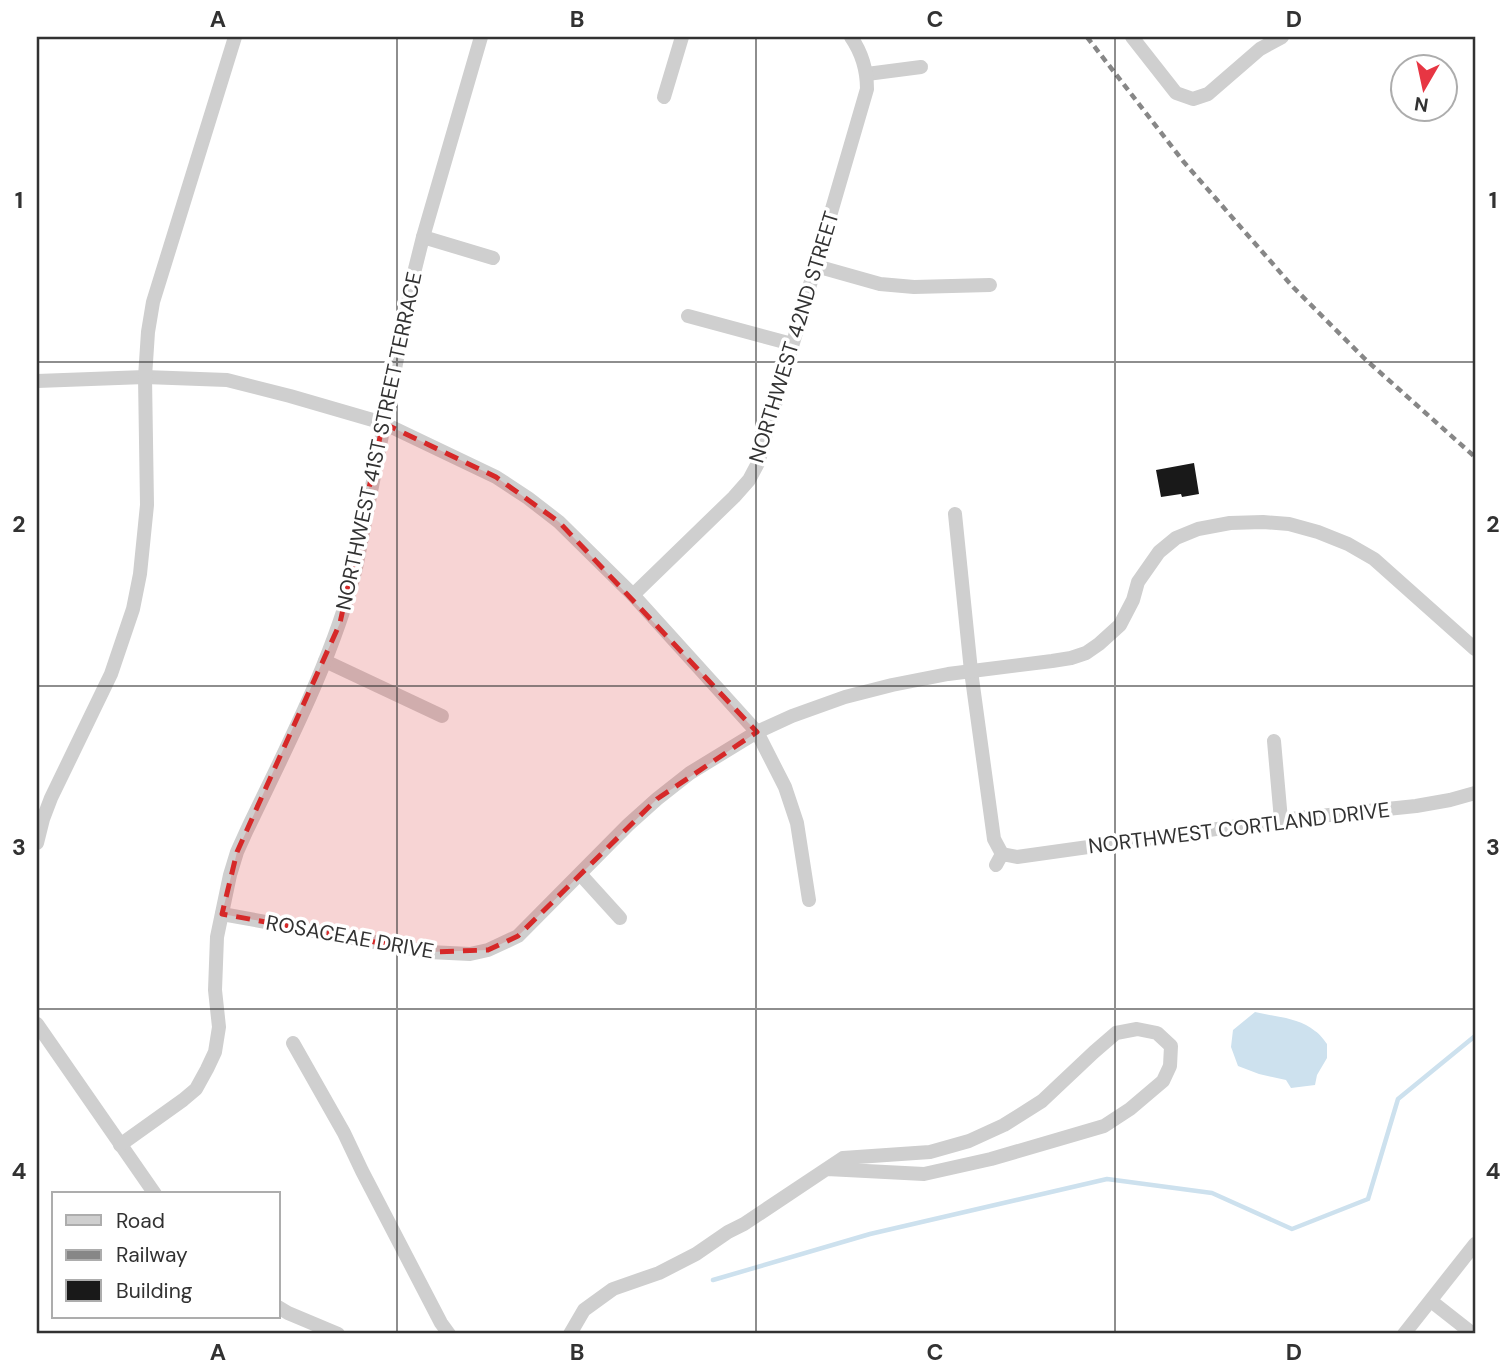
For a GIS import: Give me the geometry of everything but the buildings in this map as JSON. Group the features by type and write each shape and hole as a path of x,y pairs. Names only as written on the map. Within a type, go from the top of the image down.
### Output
{"street":[{"path":"37,843 51,798 111,674 133,609 140,574 147,506 145,377 153,302 235,37"},
{"name":"NORTHWEST 41ST STREET TERRACE","path":"120,1145 195,1089 215,1052 219,1027 215,990 217,937 230,875 237,852 340,623 356,568 383,423 423,237 481,37"},
{"path":"664,97 682,37"},
{"path":"850,37 862,56 867,74 921,67"},
{"path":"1132,37 1176,93 1193,99 1208,94 1260,49 1282,37"},
{"name":"NORTHWEST 42ND STREET","path":"633,595 749,480 758,463 867,89 867,74"},
{"path":"423,237 493,258"},
{"path":"816,266 880,284 898,286 990,285"},
{"path":"688,316 792,344"},
{"path":"37,381 145,377 227,380 383,423 496,477 528,498 559,522 633,595 757,732 785,788 797,823 809,900"},
{"name":"NORTHWEST CORTLAND DRIVE","path":"955,514 971,671 999,860 1281,820 1416,806 1475,793"},
{"name":"ROSACEAE DRIVE","path":"222,914 429,952 470,954 488,950 518,936 657,799 690,773 757,732 845,697 892,685 1071,658 1086,653 1120,625 1139,582 1159,552 1176,538 1198,529 1230,523 1263,522 1289,524 1318,531 1374,559 1475,649"},
{"path":"325,661 442,716"},
{"path":"1273,741 1281,820"},
{"path":"581,875 620,918"},
{"path":"37,1024 154,1192"},
{"path":"570,1334 584,1310 613,1289 659,1273 696,1254 843,1158 930,1152 969,1141 1004,1125 1042,1101 1116,1033 1138,1029 1157,1033 1171,1046 1170,1066 1163,1081 1130,1109 1104,1126 991,1159 924,1174 827,1169"},
{"path":"293,1043 344,1133 449,1334"},
{"path":"1404,1334 1475,1244"},
{"path":"1431,1301 1473,1334"},
{"path":"280,1308 338,1334"}],"highlighted area":[{"path":"383,423 496,477 559,522 757,732 657,799 518,936 488,950 429,952 222,914 237,852 340,623"}],"water":[{"path":"1255,1012 1301,1023 1322,1037 1327,1044 1327,1058 1317,1075 1315,1085 1291,1088 1286,1080 1238,1066 1231,1047 1233,1030"}],"waterway":[{"path":"713,1280 870,1234 1107,1179 1212,1193 1292,1229 1368,1199 1398,1099 1475,1036"}],"railway":[{"path":"1087,37 1183,161 1293,287 1365,359 1475,457"}]}
